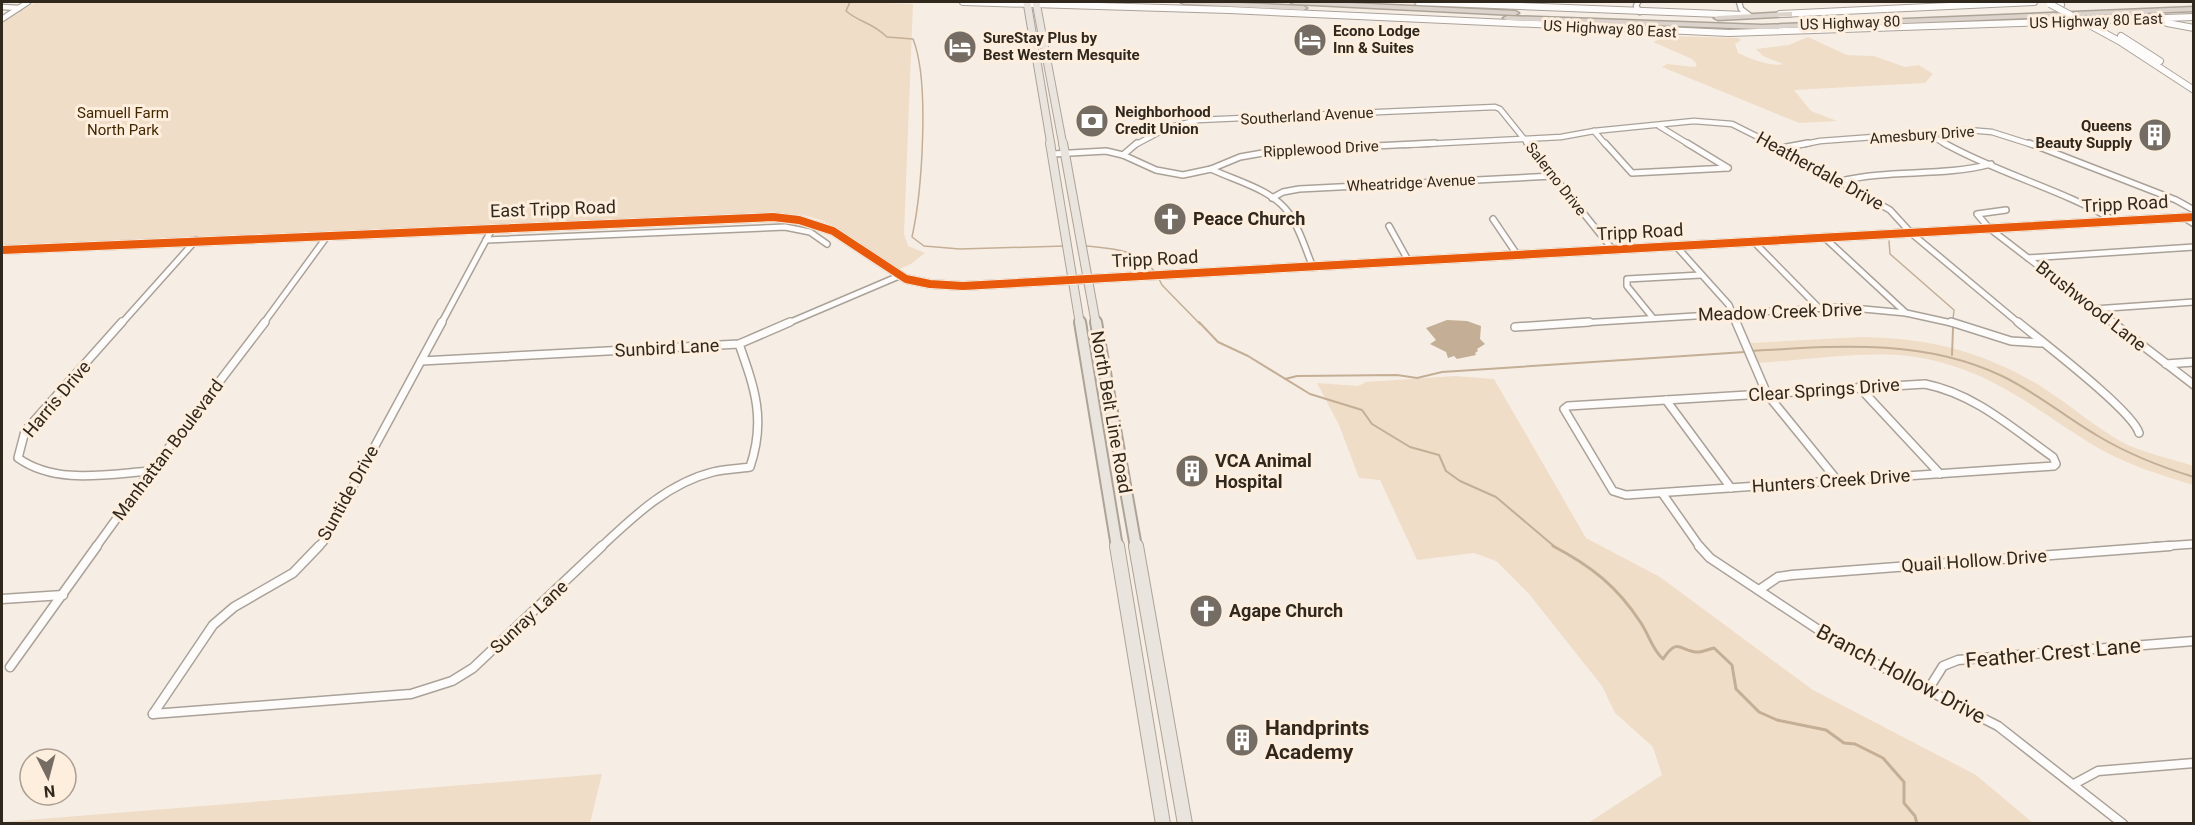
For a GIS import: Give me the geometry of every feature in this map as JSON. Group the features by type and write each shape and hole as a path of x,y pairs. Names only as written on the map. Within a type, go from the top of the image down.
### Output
{"highway":[{"path":"1184,2 1507,18 1648,31"},
{"path":"1294,2 1585,16 1722,18 1789,14"},
{"path":"1344,2 1402,7"},
{"name":"US Highway 80","path":"1585,16 1757,21 2193,3"},
{"name":"US Highway 80","path":"1507,18 1762,27 2193,9"},
{"path":"1229,10 1352,10"}],"main road":[{"name":"US Highway 80 East","path":"963,2 1229,10 1648,31 1772,33 2085,20 2096,22 2187,19"},
{"path":"1049,2 1065,5"},
{"name":"US Highway 80 East","path":"1418,2 1749,15 2034,2"},
{"path":"2050,2 2061,5 2193,90"},
{"path":"2050,2 2076,18 2085,20"},
{"name":"North Belt Line Road","path":"1027,3 1053,154 1065,241 1104,452 1164,824"},
{"name":"North Belt Line Road","path":"1036,3 1084,256 1185,824"},
{"path":"2150,20 2187,19 2193,28"},
{"path":"2096,22 2140,46 2193,83"},
{"path":"2158,66 2168,66"},
{"path":"1038,71 1049,71"},
{"path":"1043,106 1054,106"},
{"name":"East Tripp Road","path":"2,249 751,217 796,218 833,230 864,249 899,276 926,284 948,286 1088,280"},
{"name":"Tripp Road","path":"1088,280 2193,217"},
{"path":"1104,452 1118,451"},
{"path":"1133,635 1151,633"},
{"path":"1155,772 1176,770"}],"street":[{"path":"2,19 28,2"},
{"path":"1638,2 1636,6 1640,12"},
{"path":"1739,2 1741,9 1749,15"},
{"path":"2,9 19,8"},
{"name":"Southerland Avenue","path":"1123,155 1145,137 1170,127 1198,120 1486,106 1500,109"},
{"name":"Salerno Drive","path":"1500,109 1613,250"},
{"name":"Heatherdale Drive","path":"1561,137 1594,131 1694,121 1726,122 1780,148 1890,210 1911,233 2108,397 2137,426 2139,433"},
{"path":"1594,131 1632,173 1728,168 1658,126"},
{"name":"Amesbury Drive","path":"1780,148 1820,141 1930,135 1968,130 2003,134 2176,200 2193,210"},
{"path":"1930,135 1952,147 2078,200 2115,221"},
{"name":"Ripplewood Drive","path":"1053,154 1106,151 1123,155 1156,170 1173,174 1197,174 1240,157 1274,151 1561,137"},
{"path":"1842,181 1869,174 1967,170 1991,164"},
{"path":"1211,169 1272,198 1289,215 1313,267"},
{"name":"Wheatridge Avenue","path":"1272,198 1299,189 1553,176"},
{"path":"1989,228 1977,214 2006,210"},
{"path":"2183,217 2193,224"},
{"path":"1493,219 1518,256"},
{"path":"1389,226 1409,262"},
{"path":"486,240 785,227 810,232 827,244"},
{"name":"Brushwood Lane","path":"1989,228 2193,385"},
{"name":"Suntide Drive","path":"153,714 213,625 234,607 293,573 323,542 492,229"},
{"name":"Manhattan Boulevard","path":"10,667 151,471 297,280 328,235"},
{"path":"1825,238 1906,312"},
{"name":"Harris Drive","path":"151,471 62,475 32,469 24,464 18,458 19,446 25,431 196,240"},
{"path":"1754,242 1819,308"},
{"path":"1676,246 1723,298 1767,394 1837,480"},
{"path":"2028,258 2193,247"},
{"path":"1653,318 1627,286 1627,279 1701,275"},
{"name":"Sunbird Lane","path":"421,361 739,344 899,276"},
{"path":"2094,309 2193,302"},
{"name":"Meadow Creek Drive","path":"1515,327 1819,308 1868,308 1906,312 1950,322 2011,341 2041,343"},
{"name":"Sunray Lane","path":"153,714 411,694 452,681 473,668 634,516 681,484 713,472 750,467 761,420 756,392 739,344"},
{"path":"2166,364 2193,362"},
{"name":"Clear Springs Drive","path":"1609,485 1565,412 1566,407 1925,384 1952,389 1976,403 2043,450 2056,460 2056,464"},
{"path":"1859,387 1940,474"},
{"path":"1666,400 1731,488"},
{"name":"Hunters Creek Drive","path":"1609,485 1618,494 1662,493 2054,466 2056,464"},
{"name":"Branch Hollow Drive","path":"1662,493 1691,537 1710,558 1849,650 1998,726 2123,824"},
{"name":"Quail Hollow Drive","path":"1759,590 1778,577 1792,574 2193,544"},
{"path":"2,598 63,595"},
{"name":"Feather Crest Lane","path":"1928,690 1942,666 1958,660 2193,641"},
{"path":"2074,784 2098,771 2193,763"}],"green space":[{"name":"Samuell Farm North Park","path":"36,2 852,2 913,4 904,234 908,246 925,253 911,264 897,270 837,228 797,214 2,249 2,23"},
{"path":"1667,36 1738,38 1741,40 1735,44 1738,53 1760,62 1778,65 1783,64 1763,56 1756,49 1789,45 1808,37 1847,55 1874,56 1905,67 1919,65 1933,74 1925,83 1794,90 1811,111 1837,121 1799,123 1662,67 1667,64 1695,67 1697,64 1692,59 1653,42"},
{"path":"1859,337 1932,344 1978,356 2001,365 2045,389 2120,441 2193,466 2193,485 2146,470 2111,455 2018,396 1977,375 1953,366 1927,359 1888,355 1759,363 1751,343"},
{"path":"1455,376 1494,379 1586,538 1660,577 1813,690 1976,775 2033,823 1588,823 1662,775 1653,747 1615,713 1602,686 1529,594 1496,561 1474,553 1417,560 1380,480 1359,478 1339,425 1317,383 1358,386 1366,382"},
{"path":"602,774 590,823 2,823 2,822"}],"shaded area":[{"path":"1447,320 1467,321 1481,326 1480,339 1485,344 1477,349 1476,355 1457,359 1454,356 1448,358 1446,352 1430,344 1436,340 1426,328"}],"waterway":[{"path":"850,2 846,11 887,37 913,39 921,81 923,137 919,193 912,237 924,246 960,249 1065,246"},
{"path":"1889,241 1890,254 1954,310 1953,319"},
{"path":"1086,246 1115,249 1132,254 1148,264 1155,272"},
{"path":"1158,277 1162,285 1200,324"},
{"path":"1199,322 1218,342 1248,356 1285,379"},
{"path":"1952,355 1953,328"},
{"path":"1751,351 1815,347 1878,347 1941,355 1972,364 2015,382 2109,443 2194,477"},
{"path":"1285,379 1297,376 1397,375 1417,378 1442,372 1745,352"},
{"path":"1285,379 1310,394 1362,410 1372,424 1410,447 1439,455 1446,471 1460,481 1496,497 1555,547"},
{"path":"1553,546 1591,569 1613,588 1632,610 1663,659 1676,647 1693,652 1714,648 1732,665 1736,689 1759,712 1777,720 1826,730 1844,743 1855,744 1883,758 1904,782 1904,803 1915,816 1917,824"}],"cycle path":[{"path":"2,250 773,217 811,222 833,231 855,243 906,279 930,284 963,286 2194,217"}],"place":[{"name":"Econo Lodge Inn & Suites","path":"1310,40"},
{"name":"SureStay Plus by Best Western Mesquite","path":"960,47"},
{"name":"Neighborhood Credit Union","path":"1092,121"},
{"name":"Queens Beauty Supply","path":"2155,135"},
{"name":"Peace Church","path":"1170,219"},
{"name":"VCA Animal Hospital","path":"1192,471"},
{"name":"Agape Church","path":"1206,611"},
{"name":"Handprints Academy","path":"1242,740"}]}
